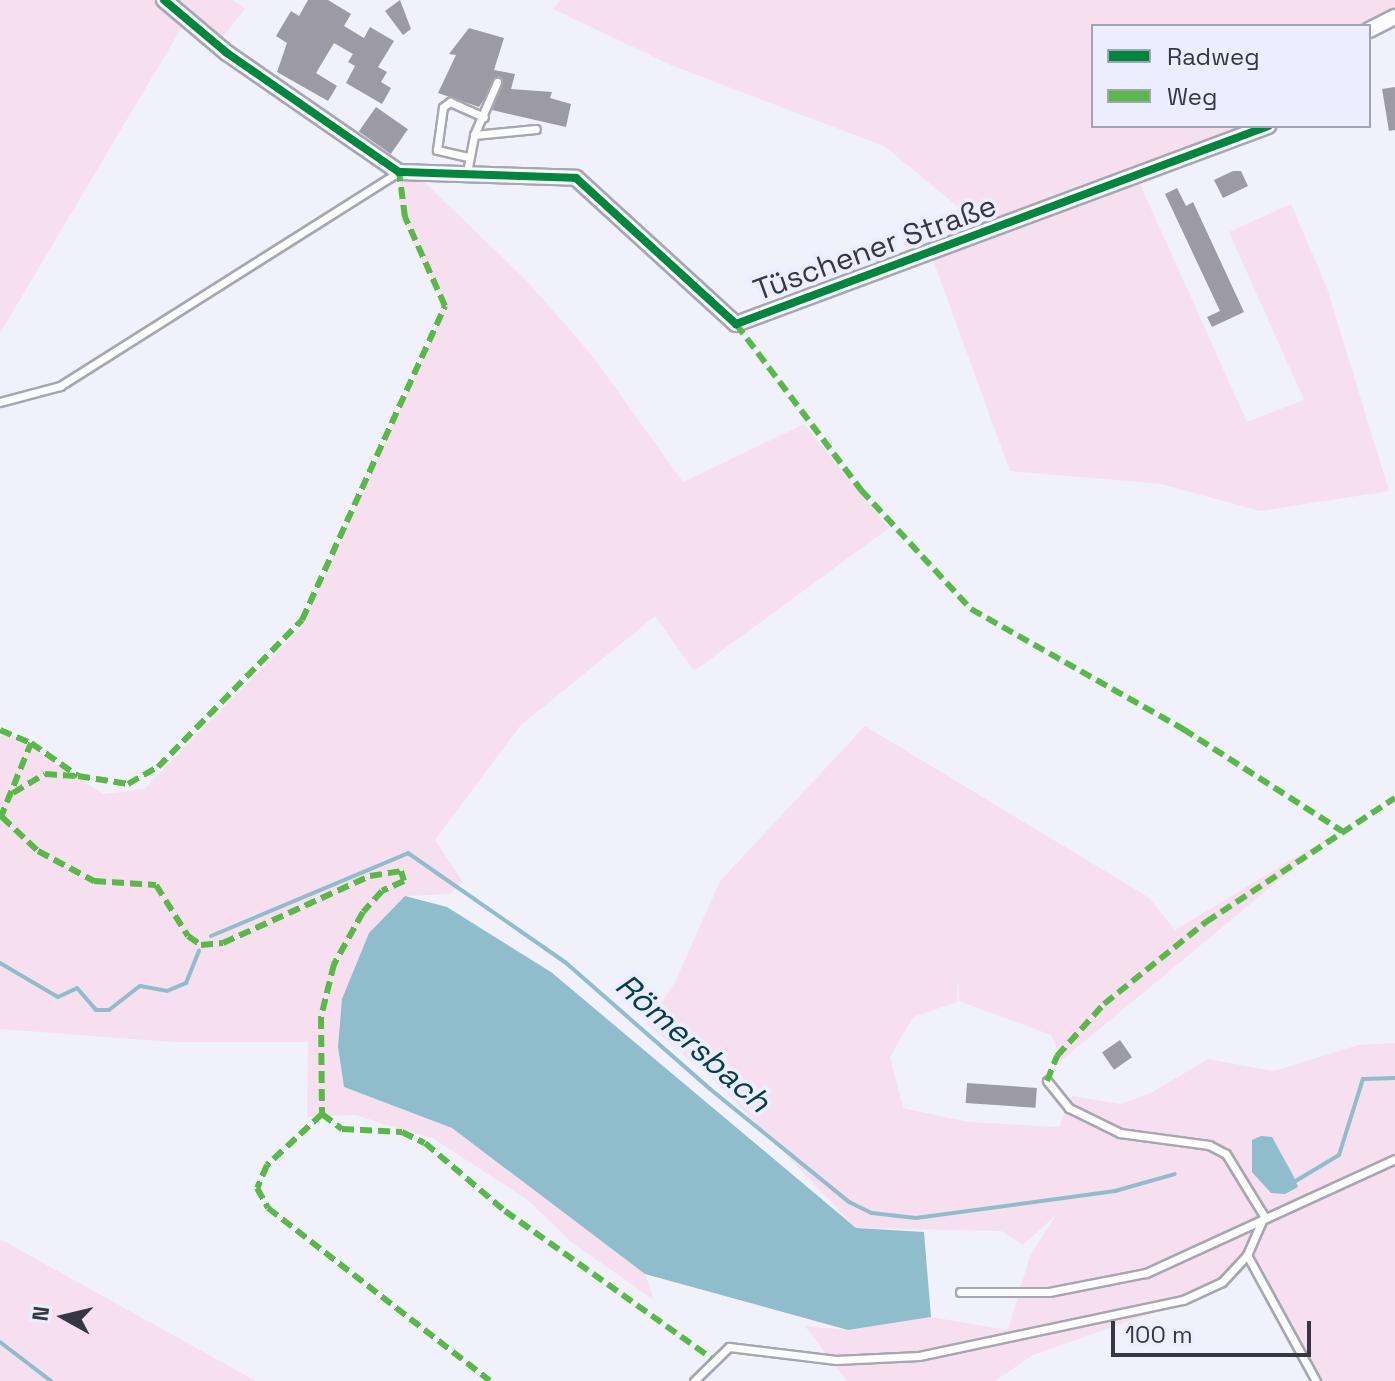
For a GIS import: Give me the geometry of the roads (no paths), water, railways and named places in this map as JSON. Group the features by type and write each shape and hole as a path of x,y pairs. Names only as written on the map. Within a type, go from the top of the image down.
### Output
{"street":[{"path":"164,0 227,53 399,172"},
{"path":"1371,29 1395,17"},
{"name":"Tüschener Straße","path":"399,172 467,164 576,178 736,324 1263,128"}],"lane":[{"path":"484,117 450,102 443,107 437,150 467,164 474,135 484,117 497,82"},
{"path":"474,135 536,129"},
{"path":"0,402 60,386 399,172"},
{"path":"1047,1081 1069,1108 1120,1133 1218,1149 1264,1216"},
{"path":"960,1292 1049,1292 1146,1273 1250,1228 1264,1216 1395,1159"},
{"path":"694,1381 729,1347 861,1361 1029,1336 1202,1294 1247,1255 1264,1216"},
{"path":"1247,1255 1316,1381"}],"water":[{"path":"405,896 447,907 551,972 856,1228 924,1232 931,1317 848,1330 645,1274 452,1128 344,1087 338,1047 342,999 369,933"},
{"path":"1261,1136 1272,1137 1298,1187 1285,1194 1271,1193 1252,1172 1252,1140"}],"waterway":[{"name":"Römersbach","path":"211,936 408,853 565,962 710,1089 849,1202 872,1213 916,1218 1115,1191 1175,1174"},
{"path":"0,963 58,997 77,988 96,1010 109,1010 140,986 167,991 186,983 199,950"},
{"name":"Römersbach","path":"1294,1182 1339,1155 1363,1079 1395,1078"},
{"path":"0,1342 51,1381"}]}
